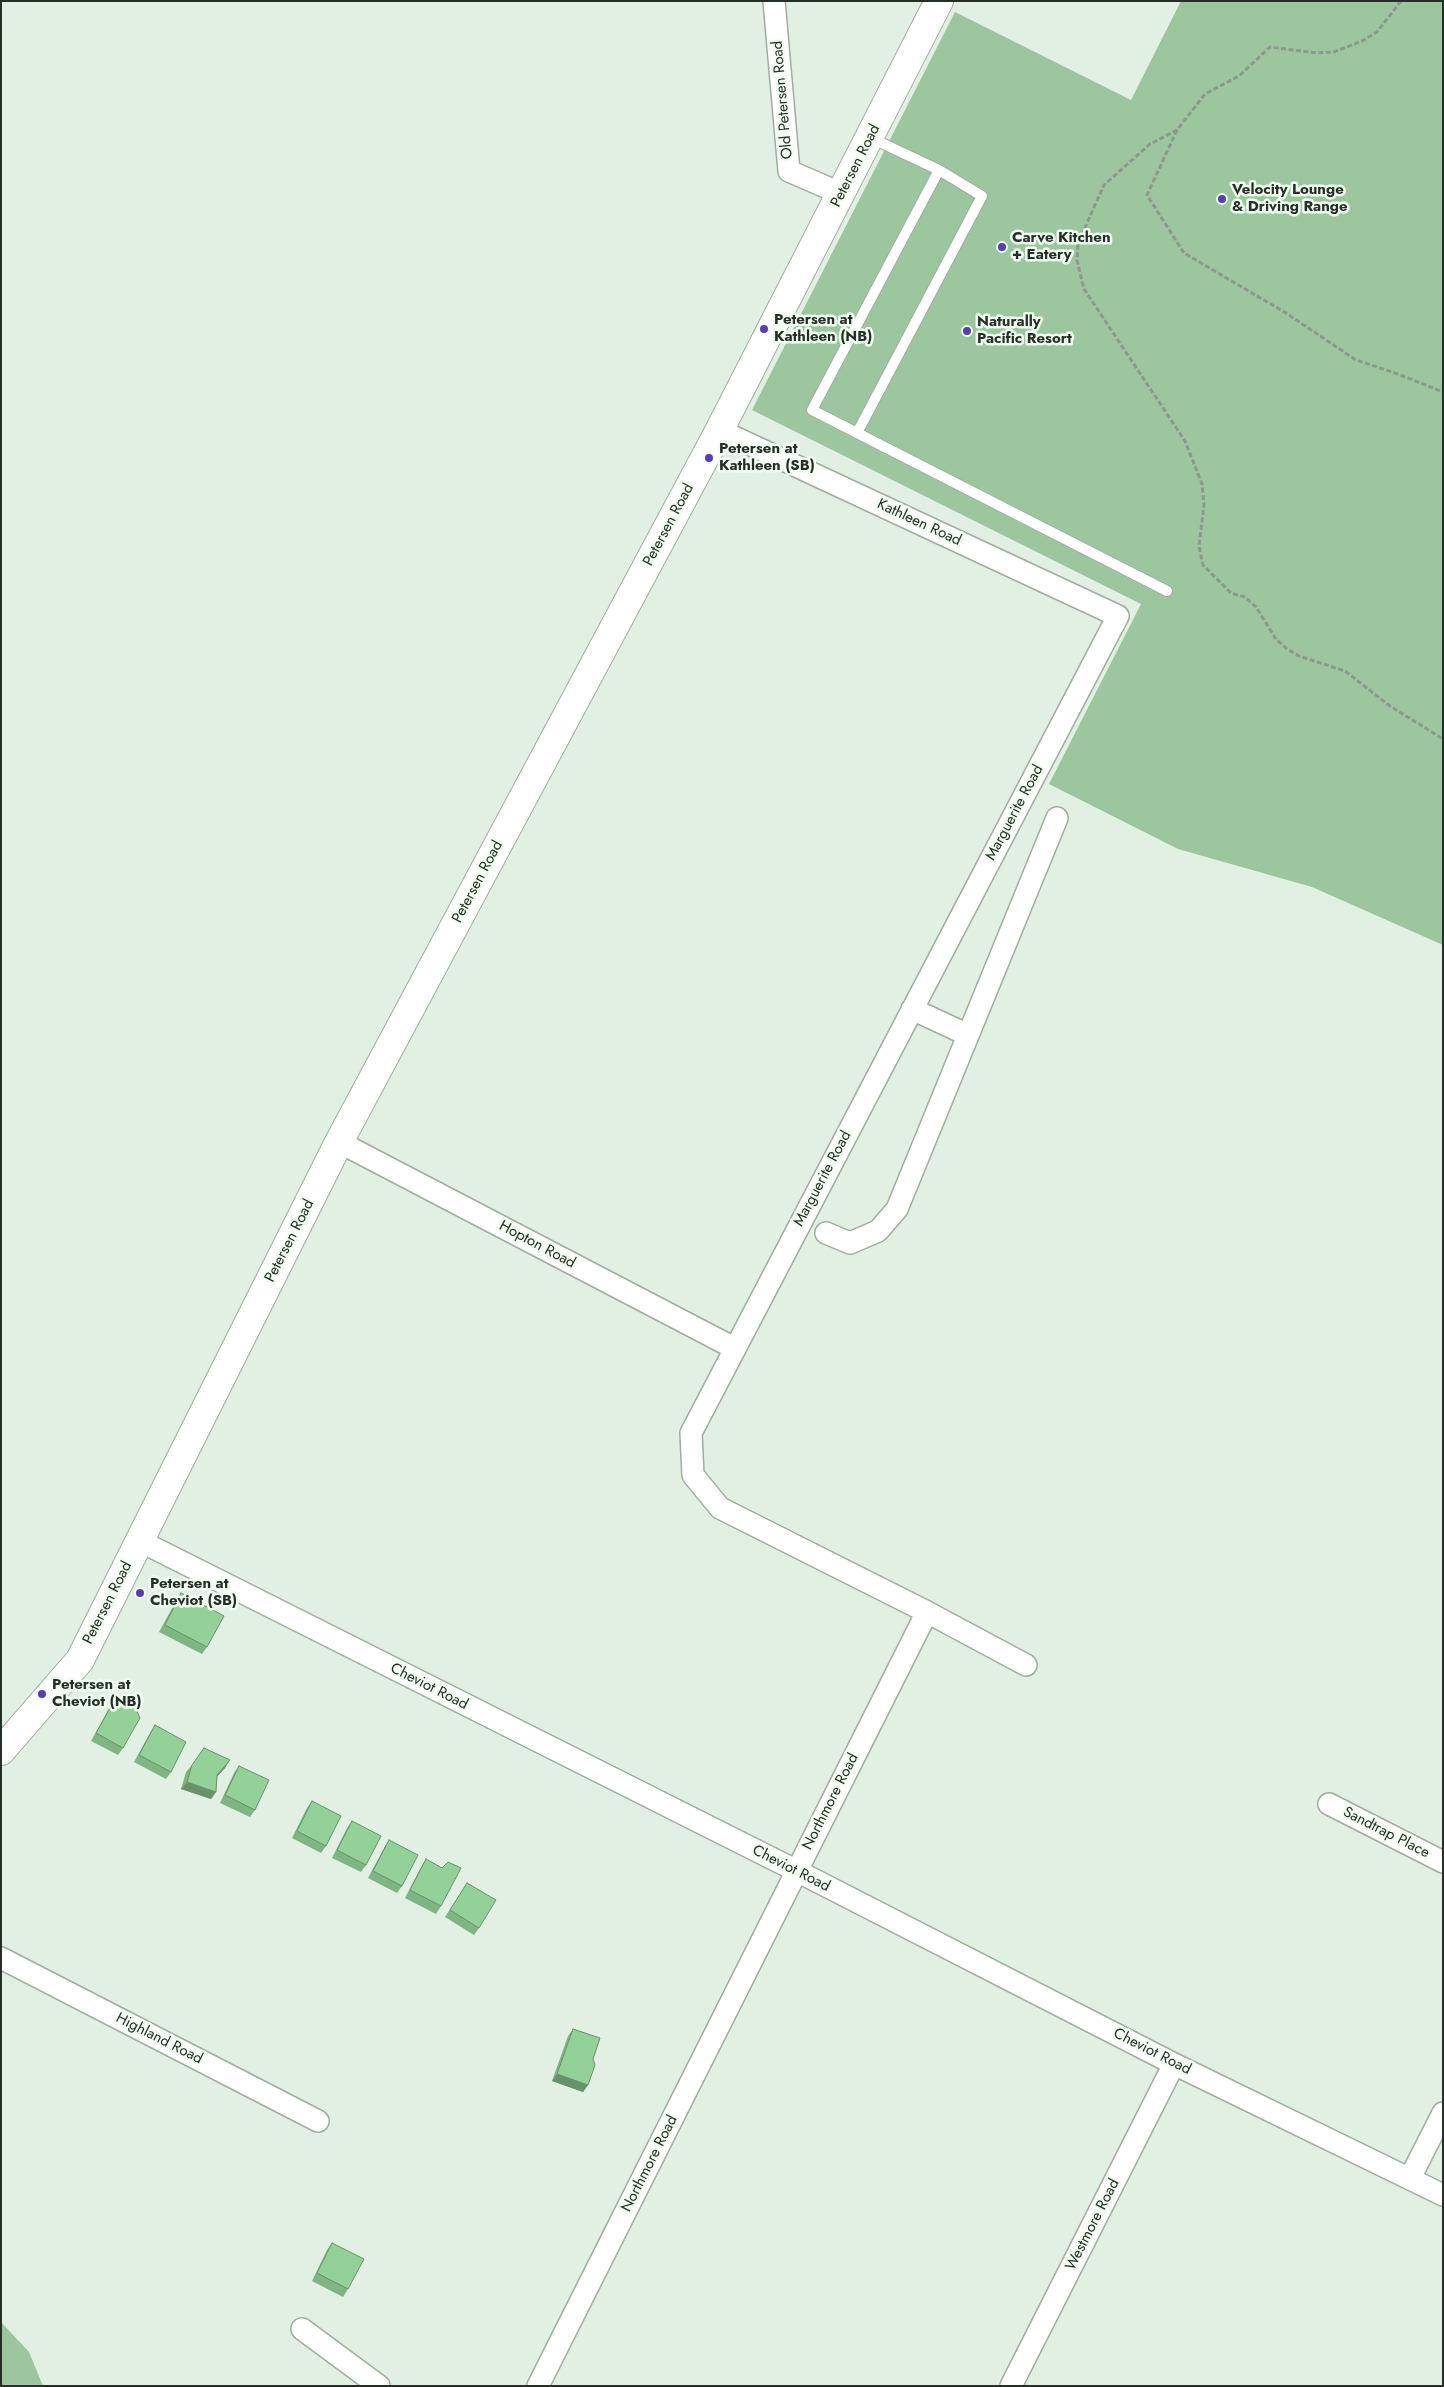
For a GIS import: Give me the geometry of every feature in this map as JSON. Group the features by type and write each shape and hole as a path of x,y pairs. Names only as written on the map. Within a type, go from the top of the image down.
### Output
{"street":[{"name":"Old Petersen Road","path":"774,1 789,171 842,194"},
{"name":"Petersen Road","path":"1,1751 80,1660 339,1142 720,430 939,1"},
{"name":"Kathleen Road","path":"720,430 1118,616"},
{"name":"Marguerite Road","path":"734,1348 1118,616"},
{"name":"Marguerite Road","path":"826,1233 850,1243 878,1231 897,1209 1057,818"},
{"path":"912,1009 968,1035"},
{"name":"Hopton Road","path":"339,1142 734,1348"},
{"path":"734,1348 691,1433 694,1475 720,1508 1026,1664"},
{"name":"Cheviot Road","path":"140,1541 796,1871 1174,2064 1443,2195"},
{"name":"Northmore Road","path":"538,2386 926,1612"},
{"name":"Sandtrap Place","path":"1329,1804 1443,1862"},
{"name":"Highland Road","path":"1,1958 318,2121"},
{"name":"Westmore Road","path":"1015,2385 1174,2064"},
{"path":"1410,2178 1443,2113"},
{"path":"302,2329 378,2386"}],"lane":[{"path":"857,433 982,196 939,170 870,138"},
{"path":"939,170 812,410 1166,591"}],"path":[{"path":"1401,1 1378,32 1349,47 1334,52 1270,47 1239,76 1205,94 1177,130 1147,195 1184,253 1286,313 1356,360 1443,392"},
{"path":"1177,130 1150,144 1104,185 1078,243 1077,260 1084,290 1185,441 1202,484 1204,505 1200,546 1204,565 1231,593 1244,597 1256,607 1276,639 1287,649 1299,656 1345,672 1390,706 1443,739"}],"green space":[{"path":"1181,1 1443,1 1443,945 1312,887 1178,849 1049,784 1141,604 752,410 955,12 1131,100"},
{"path":"1,2322 29,2352 43,2386 1,2386"}],"building":[{"path":"181,1593 224,1616 207,1647 165,1625"},
{"path":"119,1699 135,1707 140,1718 123,1748 96,1733 113,1703"},
{"path":"155,1725 186,1742 171,1772 139,1755"},
{"path":"204,1748 230,1760 217,1775 216,1792 187,1782 192,1765"},
{"path":"239,1766 269,1780 255,1810 225,1795"},
{"path":"312,1801 341,1816 326,1846 297,1831"},
{"path":"352,1821 381,1836 366,1865 337,1850"},
{"path":"389,1840 418,1855 402,1886 373,1871"},
{"path":"426,1859 442,1868 448,1862 461,1868 441,1906 410,1890"},
{"path":"467,1883 496,1900 479,1928 450,1910"},
{"path":"573,2029 600,2038 593,2059 595,2065 588,2085 557,2074"},
{"path":"332,2243 364,2259 348,2289 317,2273"}],"place":[{"name":"Velocity Lounge & Driving Range","path":"1222,199"},
{"name":"Carve Kitchen + Eatery","path":"1002,247"},
{"name":"Petersen at Kathleen (NB)","path":"764,329"},
{"name":"Naturally Pacific Resort","path":"967,331"},
{"name":"Petersen at Kathleen (SB)","path":"709,458"},
{"name":"Petersen at Cheviot (SB)","path":"140,1593"},
{"name":"Petersen at Cheviot (NB)","path":"42,1694"}]}
